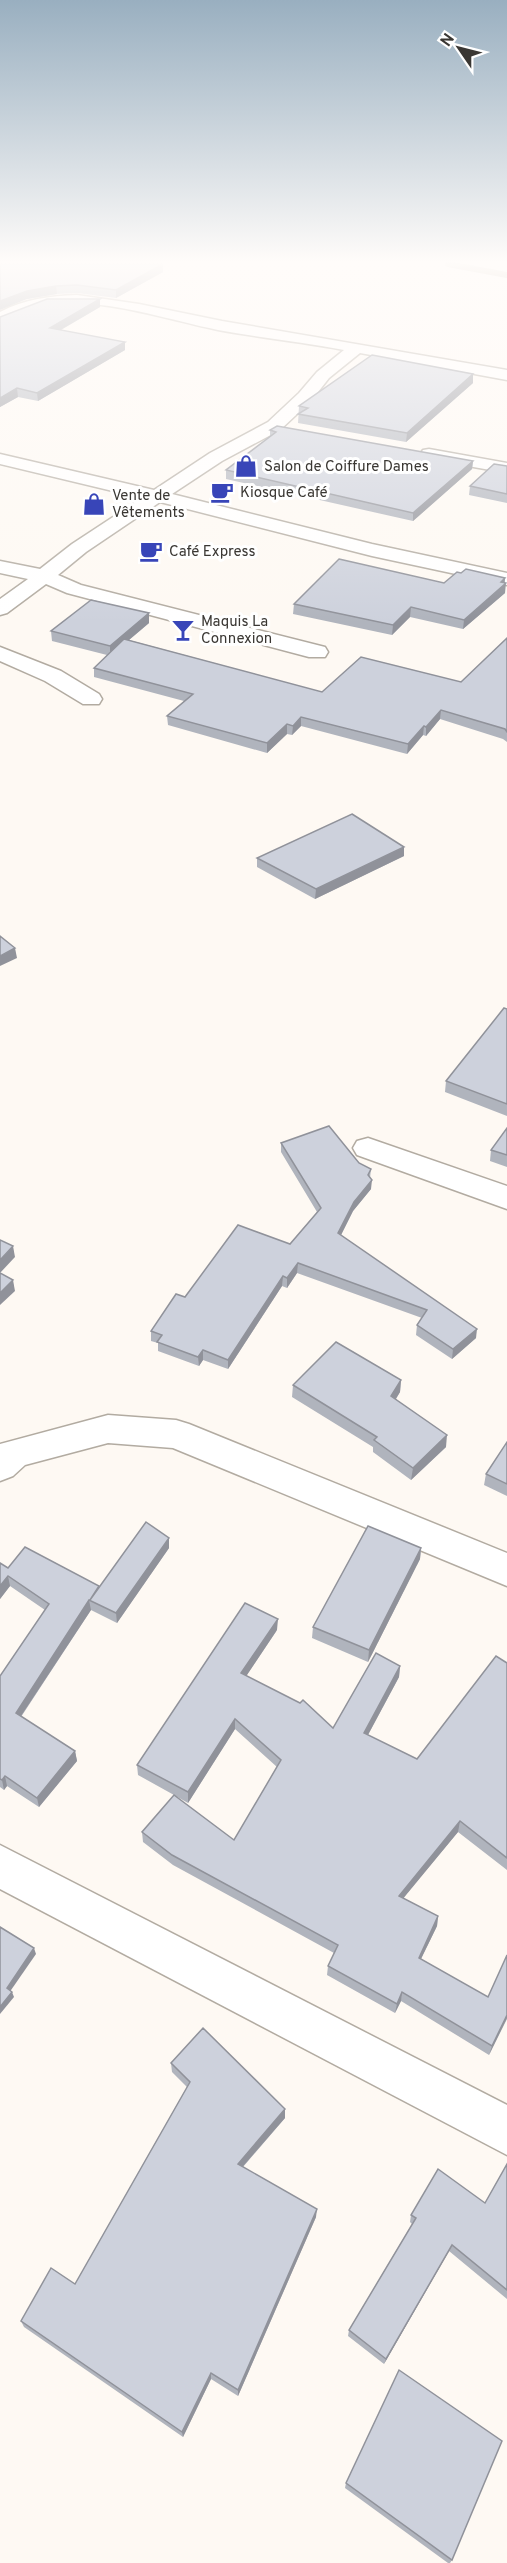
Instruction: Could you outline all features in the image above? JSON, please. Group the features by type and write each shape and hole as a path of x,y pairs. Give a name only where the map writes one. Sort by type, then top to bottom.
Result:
{"street":[{"path":"0,609 79,548 216,457 274,426 316,384"},
{"path":"274,426 297,430"},
{"path":"415,451 507,468"},
{"path":"0,459 372,550 507,579"},
{"path":"0,567 44,576 74,589 317,652"},
{"path":"0,652 53,676 91,699"},
{"path":"368,1148 507,1198"},
{"path":"0,1466 13,1454 108,1429 176,1434 507,1570"},
{"path":"0,1866 507,2131"}],"building":[{"path":"0,384 53,384 37,393 17,388 0,398"},
{"path":"331,384 462,384 407,433 298,414 308,408 299,406"},
{"path":"277,426 473,461 413,513 226,470 276,432 270,430"},
{"path":"494,464 507,466 507,494 470,486"},
{"path":"339,559 444,583 457,572 461,573 466,569 505,578 501,582 506,583 464,620 411,607 393,625 294,604"},
{"path":"91,600 149,613 110,646 51,631"},
{"path":"507,638 507,732 505,729 441,710 408,744 301,717 293,726 287,724 267,743 167,716 193,694 94,668 124,639 322,692 361,657 461,682"},
{"path":"352,814 404,847 316,889 257,858"},
{"path":"0,936 15,948 0,956"},
{"path":"504,1008 507,1009 507,1104 446,1081"},
{"path":"329,1126 359,1163 371,1169 368,1175 372,1180 354,1202 338,1233 477,1329 453,1349 417,1325 427,1310 298,1263 287,1278 283,1276 228,1360 203,1350 198,1357 157,1342 162,1335 151,1331 176,1294 185,1297 238,1225 290,1244 321,1208 281,1143"},
{"path":"507,1128 507,1155 491,1150"},
{"path":"0,1240 13,1246 0,1260"},
{"path":"0,1273 13,1280 0,1293"},
{"path":"336,1342 401,1380 391,1396 447,1435 413,1468 374,1440 377,1437 293,1385"},
{"path":"507,1442 507,1484 486,1474"},
{"path":"146,1522 169,1538 116,1613 89,1600 16,1713 75,1751 37,1798 5,1776 2,1780 0,1779 0,1676 49,1604 8,1576 0,1586 0,1563 8,1568 25,1547 99,1586 90,1600"},
{"path":"368,1526 421,1548 369,1650 313,1627"},
{"path":"245,1603 278,1619 241,1673 300,1703 303,1700 333,1728 376,1653 400,1666 364,1733 417,1759 496,1656 507,1663 507,1858 460,1821 399,1896 438,1916 419,1958 488,1997 507,1955 507,2015 492,2046 402,1992 397,2004 328,1966 338,1945 172,1855 142,1832 174,1795 234,1840 281,1760 235,1719 188,1792 137,1765"},
{"path":"0,1927 34,1948 7,1988 12,1992 0,2007"},
{"path":"203,2028 285,2109 238,2164 317,2209 238,2390 211,2373 182,2432 21,2321 51,2268 75,2284 190,2082 171,2063"},
{"path":"507,2164 507,2290 452,2245 386,2359 349,2330 416,2218 411,2215 438,2169 485,2203"},
{"path":"399,2370 502,2441 452,2560 346,2483"}],"place":[{"name":"Salon de Coiffure Dames","path":"246,466"},
{"name":"Kiosque Café","path":"222,492"},
{"name":"Vente de Vêtements","path":"94,504"},
{"name":"Café Express","path":"151,551"},
{"name":"Maquis La Connexion","path":"183,630"}]}
